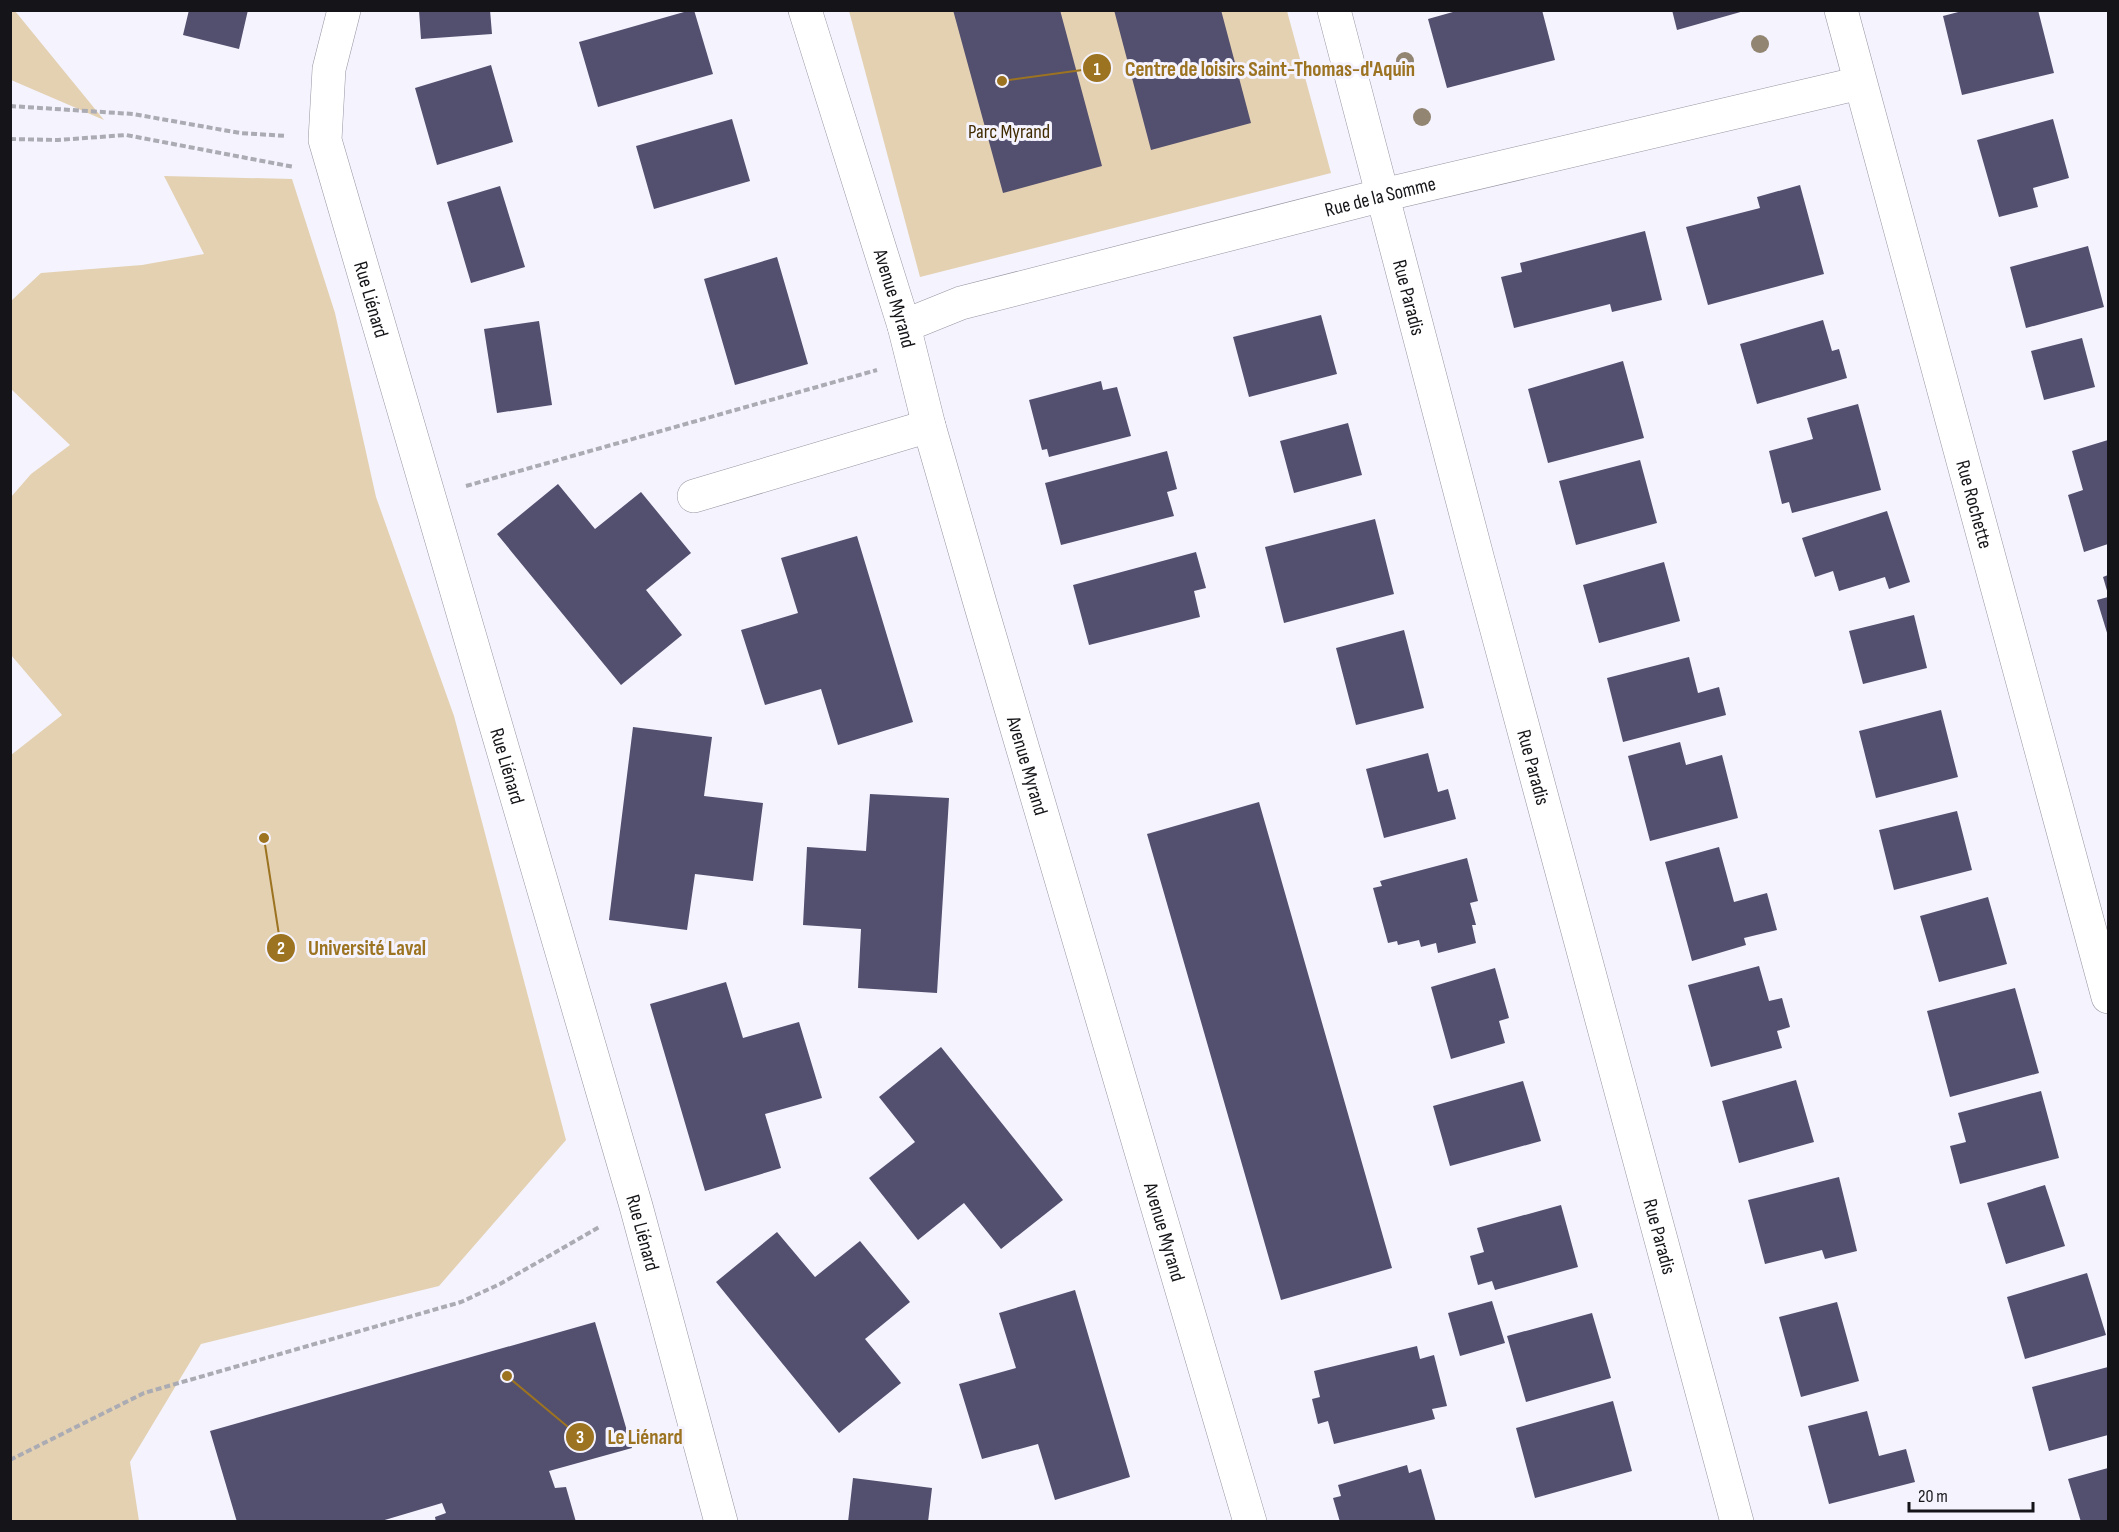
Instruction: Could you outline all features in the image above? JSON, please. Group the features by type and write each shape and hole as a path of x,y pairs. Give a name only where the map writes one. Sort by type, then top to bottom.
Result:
{"street":[{"name":"Rue Liénard","path":"344,10 330,69 325,140 636,1206 721,1521"},
{"name":"Avenue Myrand","path":"805,10 904,326 929,426 1112,1059 1250,1521"},
{"name":"Rue Paradis","path":"1334,10 1478,560 1737,1521"},
{"name":"Rue Rochette","path":"1841,10 2109,997"},
{"name":"Rue de la Somme","path":"904,326 961,303 1383,195 1860,83"},
{"path":"694,496 929,426"}],"path":[{"path":"10,106 133,114 240,133 325,140"},
{"path":"10,139 58,140 126,135 336,176"},
{"path":"427,495 468,486 884,368 904,326"},
{"path":"10,1460 144,1394 461,1302 500,1284 636,1206"}],"green space":[{"path":"11,10 15,11 104,120 11,80"},
{"name":"Parc Myrand","path":"849,11 1287,11 1331,173 920,277"},
{"path":"164,176 292,179 335,313 376,497 454,716 566,1140 439,1286 201,1344 130,1462 139,1521 11,1521 11,755 62,715 11,655 11,497 31,474 70,445 11,389 11,301 41,273 142,265 204,254"}],"building":[{"path":"189,10 248,10 239,49 183,35"},
{"path":"419,10 490,10 492,34 421,39"},
{"path":"694,10 713,74 598,107 579,42"},
{"path":"953,10 1060,10 1102,166 1003,193"},
{"path":"1114,10 1221,10 1251,123 1151,150"},
{"path":"1460,10 1542,10 1555,60 1447,88 1428,19"},
{"path":"1672,10 1744,10 1744,11 1677,30"},
{"path":"1966,10 2038,10 2054,73 1962,95 1943,16"},
{"path":"491,65 513,142 437,165 415,88"},
{"path":"732,119 750,181 654,209 636,146"},
{"path":"2053,119 2069,178 2033,188 2038,207 1999,217 1977,140"},
{"path":"1800,185 1824,274 1708,305 1686,227 1760,208 1757,197"},
{"path":"500,186 525,267 471,283 447,202"},
{"path":"1645,231 1662,300 1612,312 1610,304 1514,328 1501,277 1522,272 1520,263"},
{"path":"2088,246 2104,307 2026,328 2010,267"},
{"path":"777,257 808,364 735,385 704,279"},
{"path":"1321,315 1337,374 1249,397 1233,337"},
{"path":"1823,320 1832,351 1839,349 1847,378 1757,404 1740,344"},
{"path":"539,321 552,405 497,413 484,329"},
{"path":"2082,338 2095,387 2044,400 2031,351"},
{"path":"1623,361 1644,438 1548,463 1528,389"},
{"path":"1101,381 1103,390 1117,387 1131,436 1049,457 1047,449 1042,450 1029,400"},
{"path":"1858,404 1881,490 1792,513 1789,502 1782,504 1769,451 1813,439 1807,418"},
{"path":"1348,423 1362,475 1294,493 1280,441"},
{"path":"2108,440 2108,544 2084,552 2068,495 2083,490 2072,451"},
{"path":"1167,451 1177,489 1167,492 1174,516 1061,545 1045,483"},
{"path":"1640,460 1657,523 1576,545 1559,481"},
{"path":"558,484 595,529 641,492 691,553 646,590 682,635 621,685 497,534"},
{"path":"1887,511 1910,582 1889,589 1885,577 1839,591 1833,571 1815,577 1802,538"},
{"path":"1375,519 1394,594 1284,623 1265,547"},
{"path":"857,536 913,722 838,745 821,689 765,705 741,630 798,613 781,558"},
{"path":"1196,552 1206,588 1194,591 1200,617 1089,645 1073,585"},
{"path":"1664,562 1680,621 1599,643 1583,585"},
{"path":"2108,575 2108,594 2103,577"},
{"path":"2108,597 2108,636 2097,600"},
{"path":"1914,615 1927,668 1863,684 1849,631"},
{"path":"1404,630 1424,708 1356,725 1336,648"},
{"path":"1689,657 1698,693 1719,687 1726,715 1623,742 1607,678"},
{"path":"1941,710 1958,777 1876,798 1859,731"},
{"path":"633,727 712,737 704,796 763,803 753,881 695,874 687,930 609,920"},
{"path":"1680,742 1686,765 1722,755 1738,818 1650,841 1628,756"},
{"path":"1428,753 1438,792 1448,789 1456,819 1384,838 1366,769"},
{"path":"870,794 949,798 937,993 858,988 861,929 803,925 807,847 866,851"},
{"path":"1259,802 1392,1268 1281,1300 1147,834"},
{"path":"1957,811 1972,870 1894,890 1879,830"},
{"path":"1719,847 1734,902 1767,893 1777,930 1744,938 1746,945 1692,961 1665,862"},
{"path":"1467,858 1478,901 1470,903 1476,925 1472,925 1476,943 1438,953 1436,943 1421,947 1419,940 1398,945 1397,941 1388,943 1373,888 1382,886 1380,881"},
{"path":"1988,897 2007,964 1939,982 1920,916"},
{"path":"1759,966 1769,1001 1782,998 1790,1027 1777,1031 1782,1048 1711,1067 1688,985"},
{"path":"1495,968 1509,1018 1499,1021 1505,1043 1451,1059 1431,987"},
{"path":"726,982 743,1038 799,1022 822,1098 765,1114 781,1168 705,1191 650,1004"},
{"path":"2015,988 2039,1073 1950,1097 1927,1011"},
{"path":"941,1047 1063,1200 1001,1249 964,1203 918,1240 869,1178 915,1142 879,1097"},
{"path":"1796,1080 1814,1142 1739,1163 1722,1101"},
{"path":"1523,1081 1541,1141 1450,1166 1433,1106"},
{"path":"2041,1091 2059,1158 1960,1184 1950,1146 1966,1142 1958,1113"},
{"path":"1839,1177 1857,1251 1825,1259 1822,1250 1765,1264 1748,1200"},
{"path":"2045,1185 2065,1246 2006,1264 1987,1203"},
{"path":"1561,1205 1578,1267 1495,1290 1492,1281 1478,1285 1470,1256 1484,1252 1477,1228"},
{"path":"777,1232 815,1277 860,1241 910,1302 865,1339 901,1383 839,1433 716,1282"},
{"path":"2087,1273 2106,1335 2025,1359 2007,1297"},
{"path":"1075,1290 1130,1477 1055,1500 1038,1444 982,1459 959,1384 1016,1368 999,1313"},
{"path":"1492,1301 1505,1343 1460,1356 1448,1313"},
{"path":"1837,1302 1859,1381 1801,1397 1779,1317"},
{"path":"1592,1313 1611,1378 1526,1402 1507,1336"},
{"path":"595,1322 632,1448 549,1471 555,1488 566,1487 576,1522 436,1522 435,1517 446,1513 442,1503 378,1522 237,1522 210,1431"},
{"path":"1417,1346 1420,1359 1434,1355 1447,1406 1432,1409 1435,1419 1334,1444 1328,1421 1318,1424 1312,1399 1320,1397 1314,1371"},
{"path":"2108,1367 2108,1435 2049,1451 2032,1387"},
{"path":"1613,1401 1632,1471 1535,1498 1516,1428"},
{"path":"1867,1411 1879,1456 1906,1449 1915,1482 1829,1504 1808,1426"},
{"path":"1407,1465 1409,1473 1421,1469 1436,1522 1340,1522 1333,1498 1341,1496 1338,1485"},
{"path":"2108,1468 2108,1522 2081,1522 2068,1479"},
{"path":"853,1478 932,1488 928,1522 848,1522"}],"place":[{"name":"Centre de loisirs Saint-Thomas-d'Aquin","path":"1002,81"},
{"name":"Université Laval","path":"264,838"},
{"name":"Le Liénard","path":"507,1376"}]}
